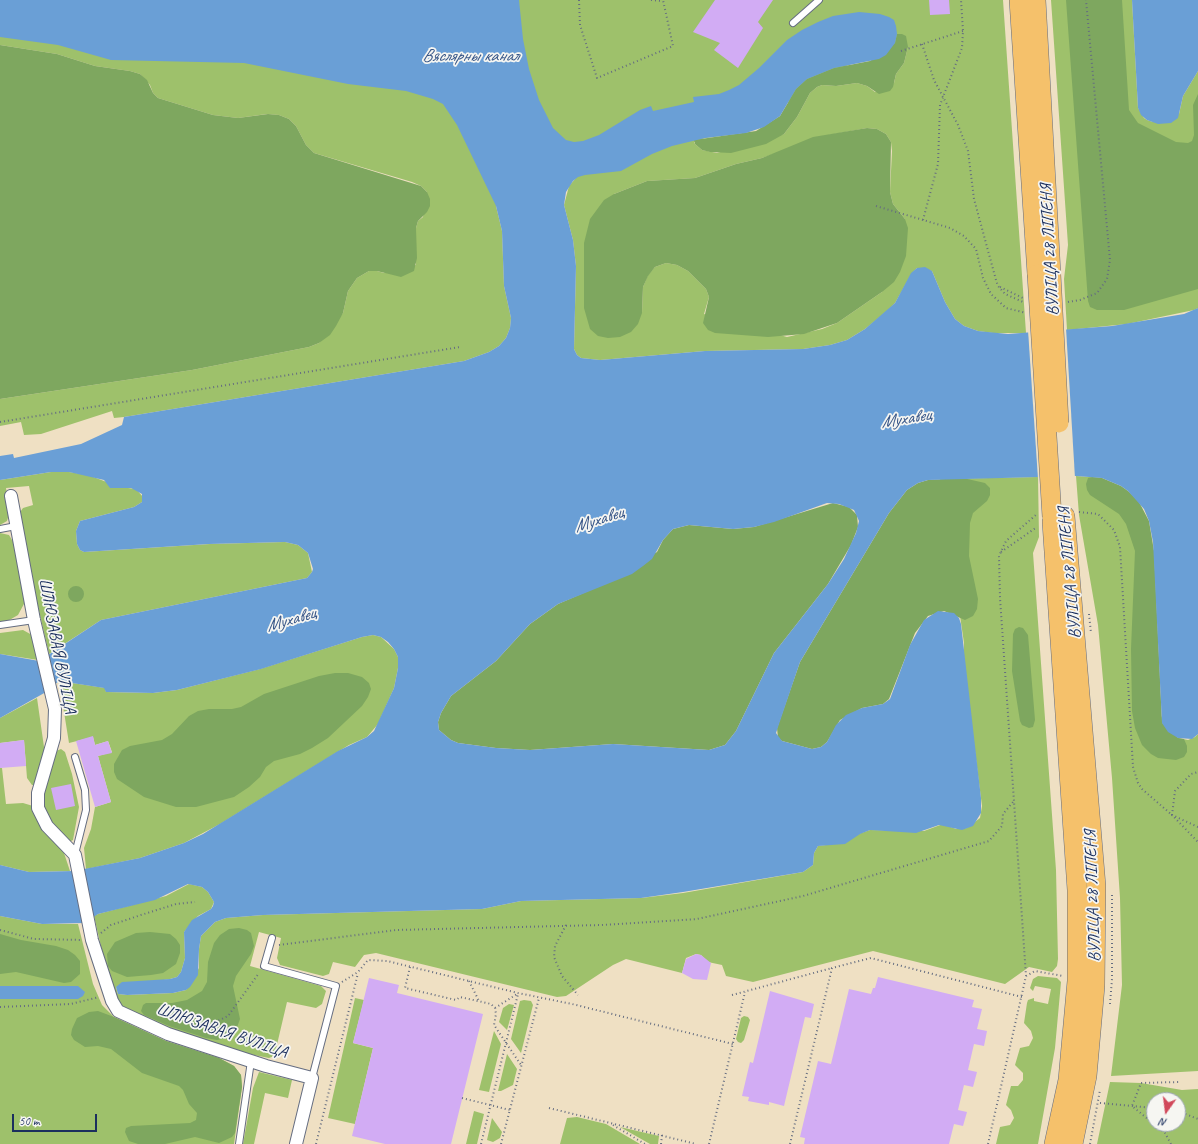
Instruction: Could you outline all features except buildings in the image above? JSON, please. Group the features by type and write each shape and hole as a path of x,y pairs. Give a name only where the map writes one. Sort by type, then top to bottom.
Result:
{"main road":[{"name":"ВУЛІЦА 28 ЛІПЕНЯ","path":"1019,0 1044,274"},
{"name":"ВУЛІЦА 28 ЛІПЕНЯ","path":"1036,0 1044,274 1055,517 1077,890 1077,981 1069,1072 1054,1144"},
{"name":"ВУЛІЦА 28 ЛІПЕНЯ","path":"1055,517 1096,886 1095,986 1088,1069 1073,1144"}],"street":[{"name":"ШЛЮЗАВАЯ ВУЛІЦА","path":"11,496 34,620 52,693 56,723 54,738 38,793 38,808 47,826 75,858 90,923 92,940 110,993 118,1011 172,1036 251,1062 312,1078"},
{"path":"296,1144 312,1078"}],"lane":[{"path":"793,23 819,0"},
{"path":"0,529 16,526"},
{"path":"0,625 34,620"},
{"path":"75,757 85,790 86,810 75,858"},
{"path":"272,938 264,966 336,986 312,1078"},
{"path":"239,1144 251,1062"}],"path":[{"path":"579,0 580,25 597,78 672,46 663,1 651,0"},
{"path":"923,220 938,164 938,112 959,57 964,31 961,0"},
{"path":"1063,302 1080,300 1097,293 1107,279 1110,260 1086,0"},
{"path":"901,51 964,31"},
{"path":"922,44 930,71 962,135 968,151 977,211 991,266 998,286 1009,296 1028,302 998,286"},
{"path":"876,206 950,228 969,240 976,249 985,284 994,299 1011,310 1030,313"},
{"path":"0,422 460,347"},
{"path":"988,1144 1026,976 1000,598 999,556 1006,541 1055,517 1098,514 1114,530 1120,547 1132,767 1142,789 1172,815 1198,842"},
{"path":"1001,552 1055,517"},
{"path":"1172,815 1175,791 1191,774 1198,772"},
{"path":"268,948 283,944 396,930 601,925 698,919 803,896 989,841 1002,826 1003,814 1014,802"},
{"path":"1172,815 1198,827"},
{"path":"0,930 34,939 92,940 111,925 176,904 195,902"},
{"path":"567,925 555,946 554,956 562,976 578,995"},
{"path":"732,995 871,958 1022,997"},
{"path":"336,986 358,972 368,960 387,961 539,998 572,1004 732,1044"},
{"path":"172,1036 207,1026 228,1016 264,966"},
{"path":"410,967 405,988 456,1000 460,997 491,1004 495,1008 496,1014 494,1025 521,1065"},
{"path":"790,1144 832,968"},
{"path":"1026,976 1035,971 1064,976 1064,983"},
{"path":"316,1144 358,972"},
{"path":"469,981 479,1001"},
{"path":"709,1144 745,992"},
{"path":"0,1006 71,1004 110,993"},
{"path":"495,1008 518,993"},
{"path":"481,1144 518,993"},
{"path":"501,1144 539,998"},
{"path":"1132,1106 1141,1083 1180,1082"},
{"path":"462,1098 510,1110"},
{"path":"1099,1102 1146,1107"},
{"path":"1132,1106 1165,1133 1172,1144"},
{"path":"549,1108 696,1144"},
{"path":"1186,1114 1198,1119"},
{"path":"610,1123 644,1144"},
{"path":"660,1144 662,1135"}],"green space":[{"path":"0,0 1003,0 1026,333 993,333 978,331 964,326 955,319 945,302 932,271 917,268 912,273 895,303 886,312 865,329 847,340 830,345 803,349 705,351 600,360 581,358 577,355 574,349 576,266 573,240 564,205 569,186 576,178 496,206 502,231 504,286 511,318 510,328 506,338 499,346 489,352 464,361 124,417 114,418 112,411 41,434 24,435 21,422 0,426 0,399 192,370 309,347 319,343 343,313 348,291 357,278 369,271 384,273 416,265 416,228 418,221 423,217 427,192 421,186 412,182 314,153 306,145 296,126 289,119 279,115 267,114 238,118 213,115 158,98 153,93 150,85 140,74 130,71 95,66 57,54 0,45","holes":["908,47 904,63 896,74 894,83 875,92 867,86 857,83 836,86 822,85 817,87 810,93 797,117 784,134 717,153 702,150 694,142 705,138 736,134 848,65","867,128 877,129 886,134 891,142 890,192 893,204 905,219 882,292 837,323 822,329 787,337 704,314 709,297 706,289 688,271 677,265 666,263 655,267 648,275 643,287 642,313 614,194 647,181 695,178 736,164 762,158 829,135"]},
{"path":"1051,0 1132,0 1138,108 1147,120 1153,122 1179,114 1183,96 1198,71 1198,308 1194,310 1127,324 1067,330 1064,279 1068,245"},
{"path":"1066,0 1122,0 1129,110 1138,123 1176,142 1188,143 1192,141 1194,135 1193,105 1198,94 1198,289 1124,310 1097,310 1090,307 1088,301"},
{"path":"897,34 906,36 908,47 904,63 896,74 893,87 890,91 879,94 867,86 857,83 836,86 822,85 810,93 797,117 784,134 766,144 731,153 702,150 695,144 694,140 756,131 780,116 796,89 807,79 834,68 870,61 895,43"},
{"path":"0,45 57,54 95,66 130,71 140,74 147,80 153,93 158,98 213,115 238,118 268,114 279,115 289,119 296,126 306,145 314,153 421,186 427,192 430,199 430,206 427,212 418,221 416,228 417,258 414,271 401,277 377,271 369,271 357,278 348,291 343,313 330,335 319,343 309,347 192,370 0,399"},
{"path":"867,128 877,129 886,134 891,142 890,192 893,204 905,219 908,228 906,256 900,272 894,282 882,292 837,323 804,334 768,337 715,333 708,330 703,323 709,297 706,289 688,271 677,265 666,263 655,267 648,276 643,287 642,313 638,324 631,332 620,337 608,338 598,336 590,329 584,308 584,243 590,219 604,200 614,194 647,181 695,178 736,164 762,158 813,137"},
{"path":"51,472 69,472 88,475 120,487 136,489 143,497 142,502 134,507 80,521 76,531 77,544 80,550 84,552 210,544 285,542 298,545 308,553 312,572 307,578 101,620 49,654 18,520 18,515 23,508 33,505 29,486 6,488 10,511 7,521 0,525 0,480"},
{"path":"1076,476 1102,478 1154,551 1161,716 1178,738 1188,740 1198,734 1198,1071 1111,1076 1122,985 1120,898 1112,778 1098,625 1079,515"},
{"path":"1038,477 1039,537 1033,553 1056,870 1058,959 1057,966 1052,972 1029,967 1005,984 873,951 753,982 726,976 722,965 708,962 701,955 696,954 686,958 682,973 626,959 613,965 566,996 557,997 376,953 364,955 355,967 333,962 329,974 323,976 280,965 277,958 281,938 259,932 250,966 321,986 326,991 322,1004 316,1008 287,1002 275,1053 274,1056 269,1058 234,1051 191,1038 123,1008 111,990 94,916 166,896 189,884 202,887 208,892 214,902 211,909 198,916 184,932 185,958 181,972 177,977 170,979 116,987 118,994 173,993 186,990 199,968 201,936 215,922 226,918 263,915 482,909 521,901 641,898 683,893 803,872 813,865 814,853 818,846 826,845 870,830 924,831 943,824 956,829 967,828 980,818 982,806 964,666 964,643 940,479"},
{"path":"963,478 985,483 990,488 990,495 987,501 973,513 970,523 969,556 978,599 977,609 973,616 965,620 944,611 928,616 915,633 889,699 883,704 862,708 840,720 827,742 821,747 812,749 782,741 778,738 777,728 800,662 889,513 907,490 918,483 928,480"},
{"path":"1088,478 1102,478 1121,486 1128,491 1138,500 1149,521 1154,551 1162,723 1178,738 1184,739 1187,746 1187,752 1184,757 1176,760 1158,758 1151,754 1142,745 1135,728 1132,711 1131,649 1135,551 1126,524 1119,514 1090,495 1087,490 1086,484"},
{"path":"833,503 849,507 857,515 858,527 851,545 828,584 774,653 736,731 725,745 709,750 613,744 530,750 496,748 458,743 451,740 439,730 438,722 441,713 451,696 496,661 530,624 558,604 595,588 657,552 663,540 673,529 689,525 733,529 754,527"},
{"path":"0,533 9,535 15,545 25,602 18,615 6,622 0,623"},
{"path":"76,586 82,588 84,594 82,600 76,602 70,600 68,594 70,588"},
{"path":"1019,627 1023,628 1028,635 1035,720 1033,727 1029,728 1022,725 1020,721 1012,671 1013,634 1015,629"},
{"path":"23,630 32,635 38,660 0,654 0,633"},
{"path":"373,635 381,637 394,649 398,657 398,668 394,688 378,724 367,737 349,745 220,824 184,843 140,858 86,869 84,848 91,829 95,807 111,802 98,756 112,752 108,741 95,745 93,737 69,743 59,681 105,688 106,692 153,693 177,690 260,669 362,637"},
{"path":"335,673 348,673 362,677 369,683 371,689 362,706 328,738 300,754 274,761 266,767 260,777 249,787 234,797 196,807 176,807 144,797 117,779 114,772 114,764 122,750 130,746 162,740 172,734 189,716 198,711 241,707 264,694 319,676"},
{"path":"37,698 45,754 35,785 32,785 27,778 24,740 0,743 0,718"},
{"path":"61,749 65,752 72,774 79,807 73,840 69,842 43,814 42,799 56,751"},
{"path":"0,768 2,768 6,804 23,803 33,806 64,853 70,871 29,872 0,865"},
{"path":"0,916 42,924 78,924 93,984 102,1005 114,1017 166,1041 219,1058 234,1066 241,1075 242,1087 234,1144 0,1144"},
{"path":"239,928 247,930 251,933 254,946 251,954 236,976 233,986 240,1019 235,1033 228,1038 217,1040 206,1038 169,1026 144,1015 141,1011 143,1005 146,1003 172,1003 187,1000 202,991 207,982 208,962 214,943 220,935 229,929"},
{"path":"150,932 170,934 176,939 180,945 180,953 176,964 163,973 151,975 127,977 112,971 108,966 107,954 115,942 136,933"},
{"path":"0,934 68,950 80,961 80,974 71,982 64,983 16,972 0,974"},
{"path":"1038,976 1057,978 1061,982 1055,1048 1038,1144 996,1144 1000,1127 1010,1125 1014,1118 1011,1110 1006,1105 1011,1086 1018,1086 1023,1080 1023,1073 1015,1065 1020,1048 1029,1046 1033,1038 1031,1031 1024,1023 1028,1000 1034,998 1034,1001 1048,1004 1051,989 1035,986 1033,991 1030,988 1033,979"},
{"path":"355,998 364,1000 353,1043 373,1048 355,1124 328,1118"},
{"path":"520,1001 531,1001 533,1005 521,1053 511,1039"},
{"path":"509,1004 514,1005 507,1030 499,1022 503,1008"},
{"path":"98,1011 166,1041 219,1058 234,1066 241,1075 242,1087 235,1133 232,1137 219,1143 195,1137 165,1144 138,1144 129,1141 125,1132 126,1128 131,1126 190,1123 196,1120 197,1113 189,1104 183,1090 179,1086 142,1073 111,1049 98,1046 85,1047 74,1040 71,1035 77,1018 89,1012"},
{"path":"744,1016 748,1017 750,1020 744,1040 741,1043 736,1039 741,1018"},
{"path":"494,1031 501,1044 489,1092 479,1090"},
{"path":"507,1054 517,1069 513,1085 498,1091"},
{"path":"259,1072 292,1080 288,1098 265,1093 254,1144 243,1144 253,1088"},
{"path":"1110,1082 1141,1083 1182,1090 1198,1089 1198,1144 1097,1144"},
{"path":"474,1111 484,1114 477,1144 466,1144"},
{"path":"577,1117 606,1124 640,1144 560,1144 567,1118"},
{"path":"492,1118 502,1132 500,1138 493,1142 487,1140"},
{"path":"620,1127 659,1136 658,1144 650,1144"}],"water":[{"path":"0,0 519,0 523,39 529,69 539,100 553,128 566,140 574,142 583,141 599,135 640,110 651,106 653,111 694,102 693,97 719,94 729,90 739,85 759,68 787,40 802,30 833,16 859,12 880,14 889,17 894,20 897,34 895,43 886,55 879,59 834,68 807,79 796,89 780,116 764,127 746,133 705,138 672,146 652,154 621,171 585,175 578,177 573,181 566,192 564,205 573,240 576,266 574,349 577,355 581,358 600,360 705,351 803,349 830,345 847,340 865,329 895,303 911,273 917,268 925,267 932,271 945,302 955,319 964,326 978,331 1008,334 1112,326 1184,314 1198,308 1198,734 1192,739 1178,738 1168,732 1162,723 1153,542 1149,521 1144,509 1128,491 1121,486 1102,478 1076,476 928,480 918,483 907,490 889,513 800,662 776,733 782,741 812,749 821,747 827,742 836,725 846,715 862,708 883,704 890,699 910,645 924,620 938,611 954,613 959,618 961,624 981,798 981,813 973,826 962,830 939,825 916,833 870,830 860,834 845,844 818,846 814,853 813,865 803,872 641,898 521,901 482,909 263,915 226,918 215,922 201,936 198,975 190,987 186,990 173,993 118,994 116,987 122,982 170,979 177,977 181,972 185,958 184,932 192,920 211,909 213,906 214,902 208,892 202,887 188,884 155,900 98,914 85,923 42,924 0,916 0,865 29,872 74,871 140,858 184,843 203,834 338,751 367,737 374,731 394,688 398,668 398,657 388,642 381,637 373,635 362,637 261,669 177,690 153,693 106,692 104,688 59,681 46,692 0,718 0,654 39,661 101,620 307,578 313,569 308,553 298,545 285,542 209,544 84,552 80,550 77,544 76,531 80,521 134,507 142,502 142,494 131,488 110,488 104,480 69,472 51,472 0,480 0,456 13,454 14,458 81,444 122,425 124,417 464,361 489,352 499,346 506,338 510,328 511,318 504,286 502,231 496,206 457,125 443,104 433,99 406,91 348,84 244,63 111,60 58,45 0,37","holes":["827,503 839,504 854,510 859,521 856,533 844,559 828,584 774,653 736,731 725,745 709,750 613,744 530,750 496,748 458,743 451,740 439,730 438,722 441,713 451,696 496,661 530,624 558,604 632,574 652,559 663,540 673,529 689,525 733,529 754,527 774,522"]},
{"path":"1132,0 1198,0 1198,71 1183,96 1178,118 1171,123 1158,124 1147,120 1141,115 1138,108"},
{"path":"0,986 78,986 85,992 83,996 78,999 0,999"}],"pier":[{"path":"1066,328 1075,478 1038,479 1028,330"}],"water label":[{"name":"Вяслярны канал","path":"470,56"},
{"name":"Мухавец","path":"906,419"},
{"name":"Мухавец","path":"599,520"},
{"name":"Мухавец","path":"291,620"}]}
